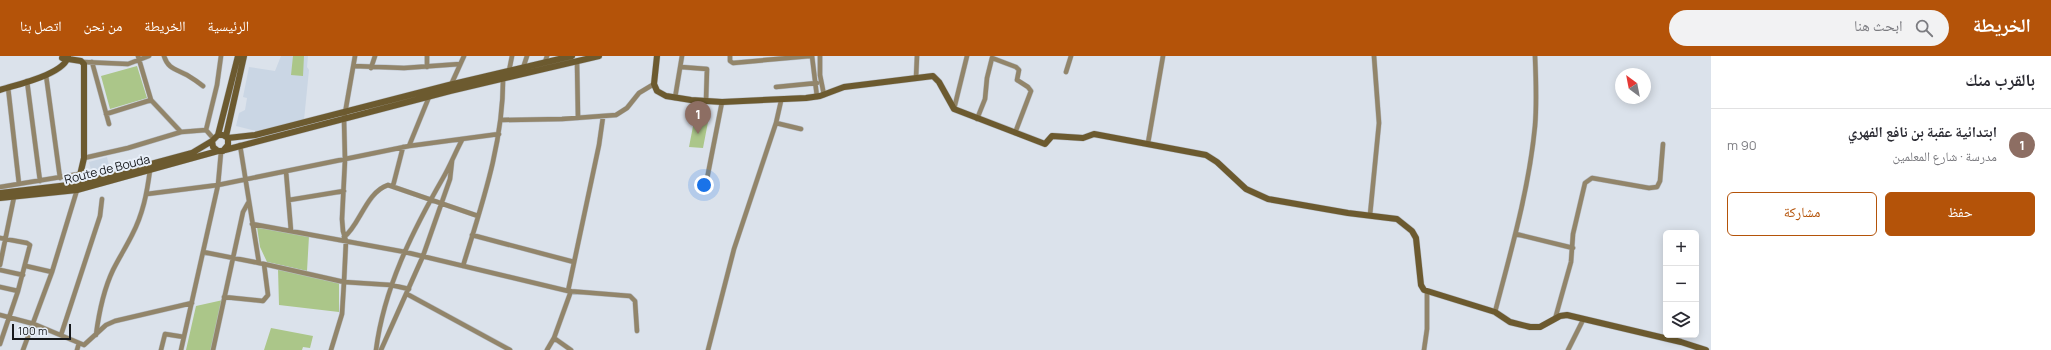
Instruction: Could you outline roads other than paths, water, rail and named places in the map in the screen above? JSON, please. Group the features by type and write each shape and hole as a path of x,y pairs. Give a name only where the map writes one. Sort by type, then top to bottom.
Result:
{"street":[{"path":"103,62 104,56"},
{"path":"0,90 54,71 65,57 83,62 128,64 138,57 148,56"},
{"path":"164,56 166,63 172,69 187,75 203,86"},
{"path":"206,130 217,85 222,56"},
{"path":"221,151 213,147 214,138 238,56"},
{"path":"181,350 218,185 221,151 228,145 227,137 244,56"},
{"path":"331,350 342,314 345,239 342,224 345,160 344,119 355,56"},
{"path":"371,68 375,56"},
{"path":"427,56 427,67"},
{"path":"450,88 464,56"},
{"path":"463,266 478,216 499,134 505,74 512,56"},
{"path":"522,68 527,56"},
{"path":"505,74 546,59 572,56"},
{"path":"84,158 128,148 181,132 206,130 214,138 255,135 505,74 599,56"},
{"path":"657,56 654,84 659,93 675,98 706,101 781,101 820,96 844,87 935,77 954,109 1015,134 1045,144 1052,136 1083,138 1094,134 1148,143 1212,158 1246,189 1268,199 1392,217 1406,225 1412,231 1418,244 1421,285 1427,292 1495,312 1510,322 1530,327 1540,327 1555,319 1567,315 1681,342 1706,350"},
{"path":"675,98 682,56"},
{"path":"730,56 732,62 749,62 811,56 820,96"},
{"path":"749,56 749,62"},
{"path":"820,56 820,96"},
{"path":"916,56 916,78"},
{"path":"954,109 966,56"},
{"path":"1066,72 1071,56"},
{"path":"1148,143 1163,56"},
{"path":"1370,215 1379,123 1374,56"},
{"path":"1495,312 1516,234 1535,126 1537,87 1535,56"},
{"path":"138,57 151,100 181,132"},
{"path":"977,119 985,99 987,78 992,58 1016,66 1018,70 1016,80 1028,87 1031,91 1015,134"},
{"path":"577,61 578,118"},
{"path":"23,350 34,324 52,272 84,158 83,62"},
{"path":"92,62 109,124"},
{"path":"354,66 371,68 427,67 460,64"},
{"path":"681,67 707,69 706,101"},
{"path":"46,75 60,178"},
{"path":"28,81 40,181"},
{"path":"776,87 816,83"},
{"path":"501,120 603,117 616,115 624,111 636,96 654,84"},
{"path":"8,87 19,184"},
{"name":"Route de Bouda","path":"0,198 77,187 150,170 429,97 450,88"},
{"path":"409,146 429,97"},
{"path":"106,114 151,100"},
{"path":"708,350 734,248 776,123 781,101"},
{"path":"706,189 722,102"},
{"path":"547,350 554,338 570,291 574,262 595,166 603,117"},
{"path":"776,123 801,129"},
{"path":"147,194 246,180 286,170 345,160 403,147 499,134"},
{"name":"Route de Bouda","path":"0,193 77,187 192,152 214,138"},
{"path":"376,350 384,306 391,285 429,200 442,179 462,140"},
{"path":"1555,319 1571,262 1573,234 1586,181 1592,178 1649,188 1657,187 1660,181 1663,144"},
{"path":"224,298 265,300 268,292 252,224 240,146"},
{"path":"393,186 403,147"},
{"path":"382,350 423,256 450,179 452,159"},
{"path":"96,335 99,309 113,269 140,219 147,194 150,170"},
{"path":"286,170 291,231"},
{"path":"0,187 79,174"},
{"path":"345,239 367,203 384,186 393,186 429,200 478,216"},
{"path":"288,200 344,191"},
{"path":"0,266 14,197"},
{"path":"61,335 100,216 102,198"},
{"path":"213,350 243,212 248,203"},
{"path":"252,224 345,239 570,291 633,297 635,301 637,330"},
{"path":"1516,234 1573,248"},
{"path":"472,235 574,262"},
{"path":"0,238 6,238 28,244 29,248 26,266 0,344"},
{"path":"204,252 344,282 391,285 408,292 510,350"},
{"path":"26,266 52,272"},
{"path":"0,270 23,275"},
{"path":"0,287 18,291"},
{"path":"1424,350 1427,330 1427,292"},
{"path":"0,315 34,324 79,343 86,344 106,325 115,320 192,303"},
{"path":"1568,350 1583,320"},
{"path":"161,350 165,334 184,337"},
{"path":"554,338 571,350"},
{"path":"77,350 79,343"}],"place":[{"name":"ابتدائية عقبة بن نافع الفهري","path":"698,134"}]}
